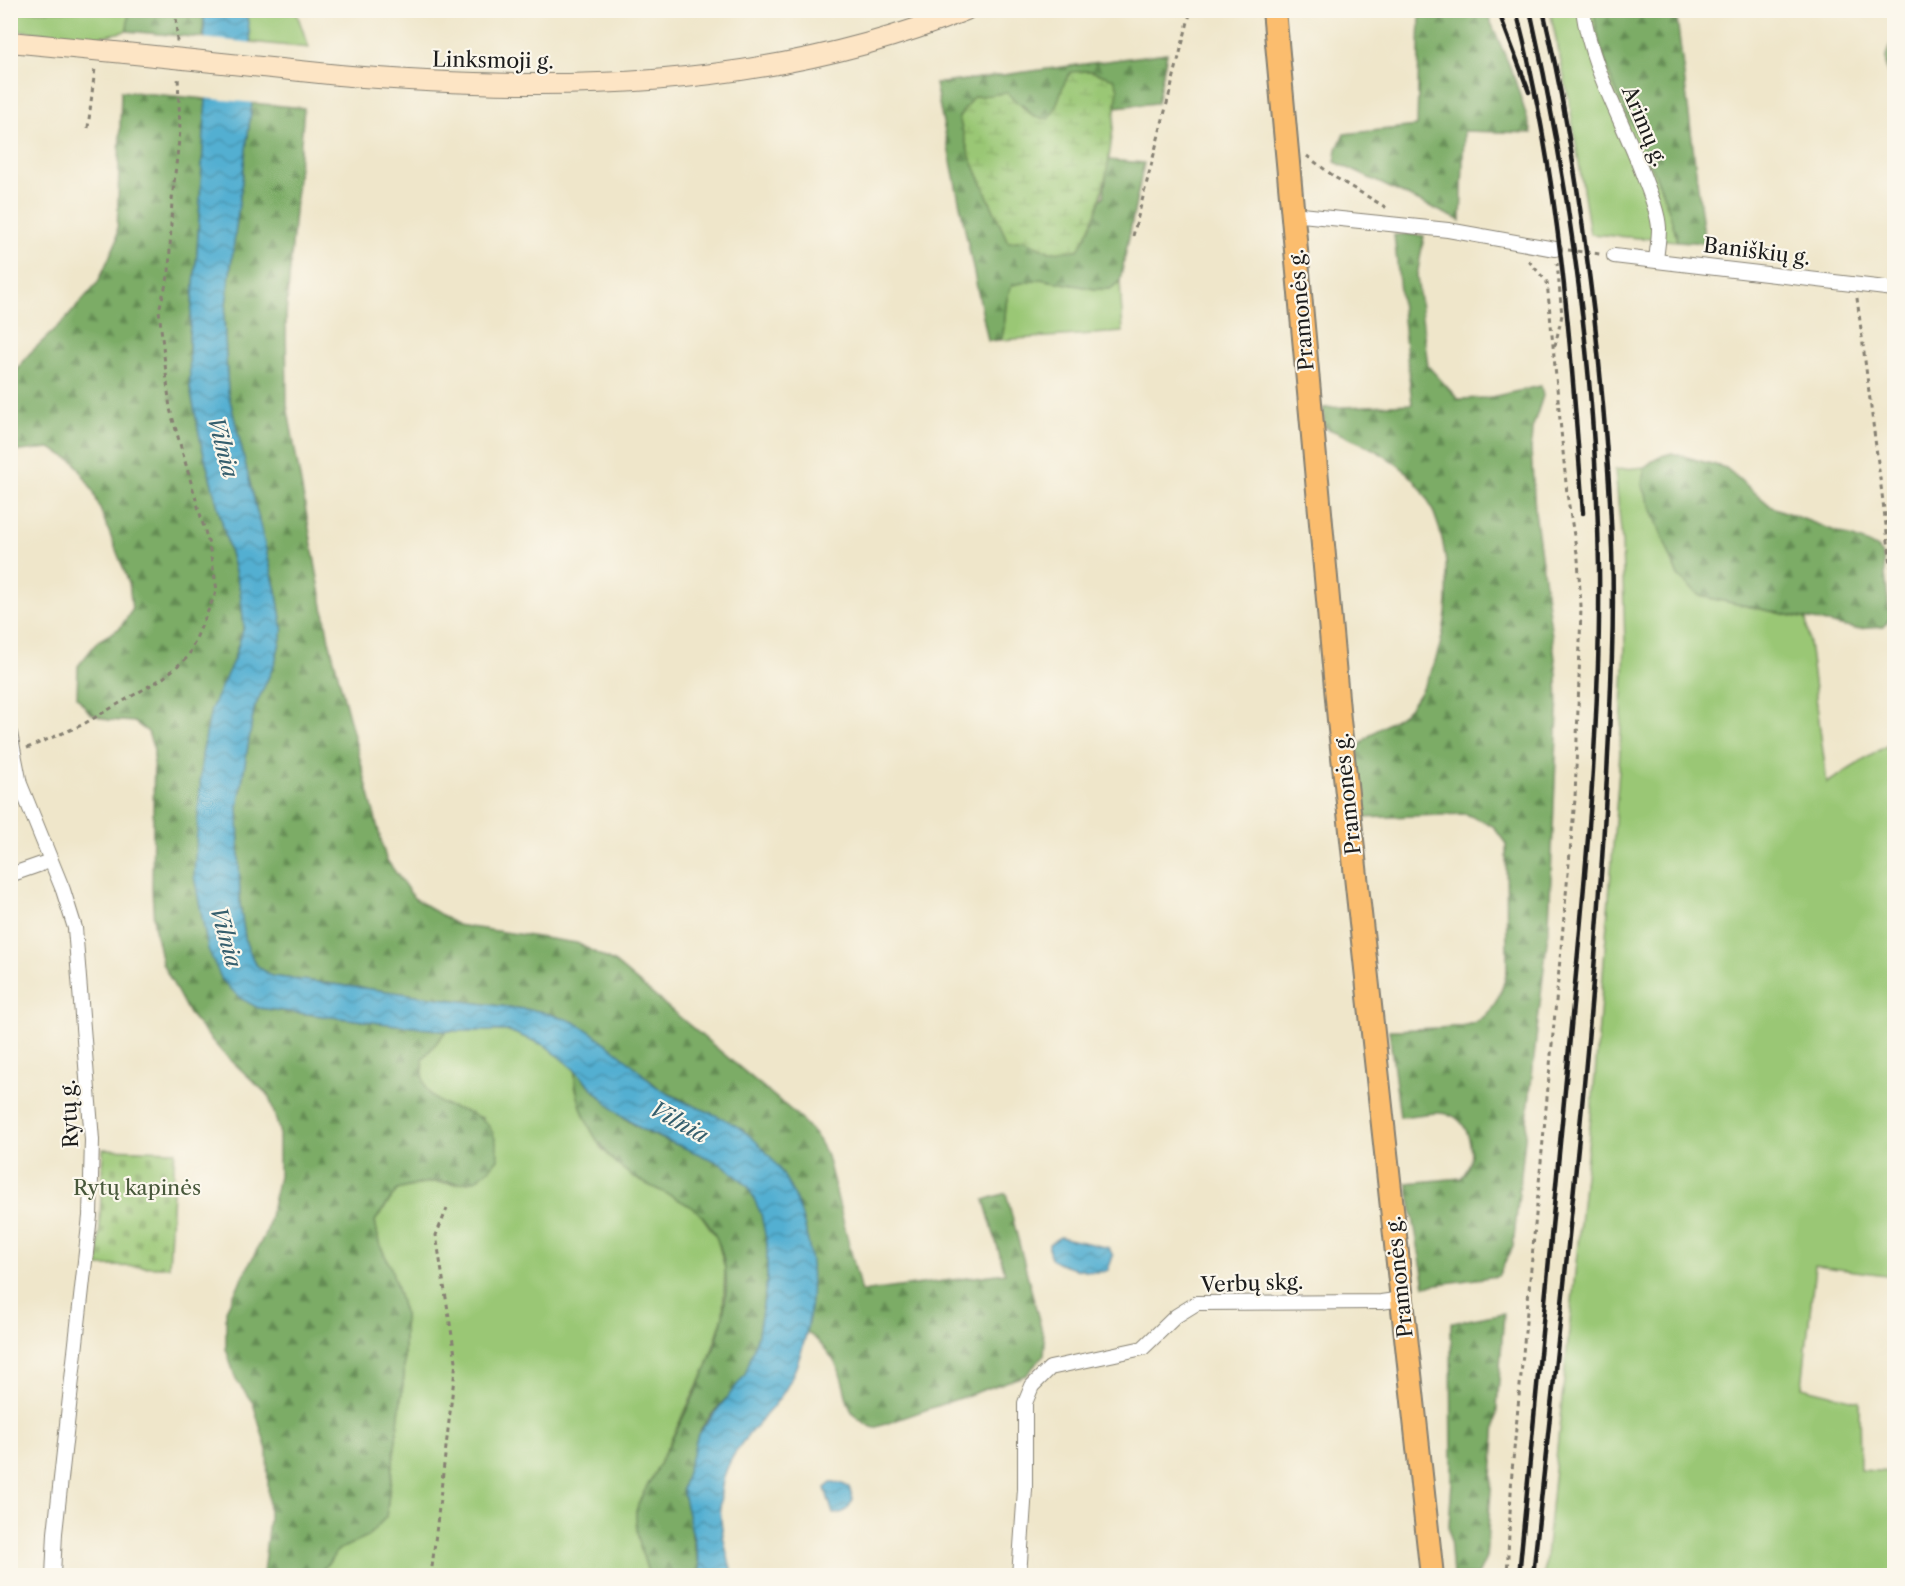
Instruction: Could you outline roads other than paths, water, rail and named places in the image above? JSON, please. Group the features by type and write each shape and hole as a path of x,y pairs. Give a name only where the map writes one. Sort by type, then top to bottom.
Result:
{"main road":[{"name":"Linksmoji g.","path":"10,42 339,75 439,83 551,86 691,78 841,51 883,40 966,10"},
{"name":"Pramonės g.","path":"1274,10 1339,720 1432,1575"}],"street":[{"name":"Arimų g.","path":"1583,10 1586,36 1600,74 1632,144 1650,194 1659,226 1656,260"},
{"path":"1292,213 1448,230 1555,249"},
{"name":"Baniškių g.","path":"1614,256 1894,289"},
{"name":"Rytų g.","path":"10,733 20,784 63,890 75,928 92,1140 90,1216 60,1487 53,1575"},
{"path":"10,874 50,861"},
{"name":"Verbų skg.","path":"1019,1575 1024,1499 1025,1403 1032,1386 1044,1372 1064,1364 1143,1348 1176,1316 1197,1303 1381,1302 1402,1299"}],"water":[{"name":"Vilnia","path":"204,11 246,11 251,42 252,103 224,320 228,392 277,595 283,630 275,663 254,709 238,807 240,906 246,943 255,964 271,976 539,1011 570,1020 601,1039 660,1089 736,1125 769,1155 788,1183 801,1214 809,1248 812,1282 809,1316 802,1350 790,1381 783,1394 737,1450 724,1477 721,1489 721,1514 724,1539 733,1575 702,1575 682,1489 698,1434 745,1375 758,1334 767,1281 767,1244 761,1214 748,1186 722,1164 643,1130 613,1109 575,1070 546,1046 509,1031 446,1031 258,1008 240,998 222,980 208,949 194,876 202,755 211,709 234,659 244,627 240,590 201,443 190,388 189,336 197,253 206,99"},
{"path":"1060,1237 1109,1248 1113,1256 1108,1270 1088,1271 1070,1268 1056,1262 1050,1255 1049,1244"},
{"path":"831,1483 840,1483 849,1487 853,1499 843,1512 833,1514 825,1488"}],"railway":[{"path":"1498,10 1529,92"},
{"path":"1516,10 1531,72 1553,197 1574,386 1583,513"},
{"path":"1519,1576 1586,868 1599,627 1597,497 1587,357 1558,148 1530,10"},
{"path":"1533,1576 1570,1231 1591,1000 1607,769 1613,612 1609,484 1594,314 1573,162 1543,10"}],"park label":[{"name":"Rytų kapinės","path":"137,1187"}]}
